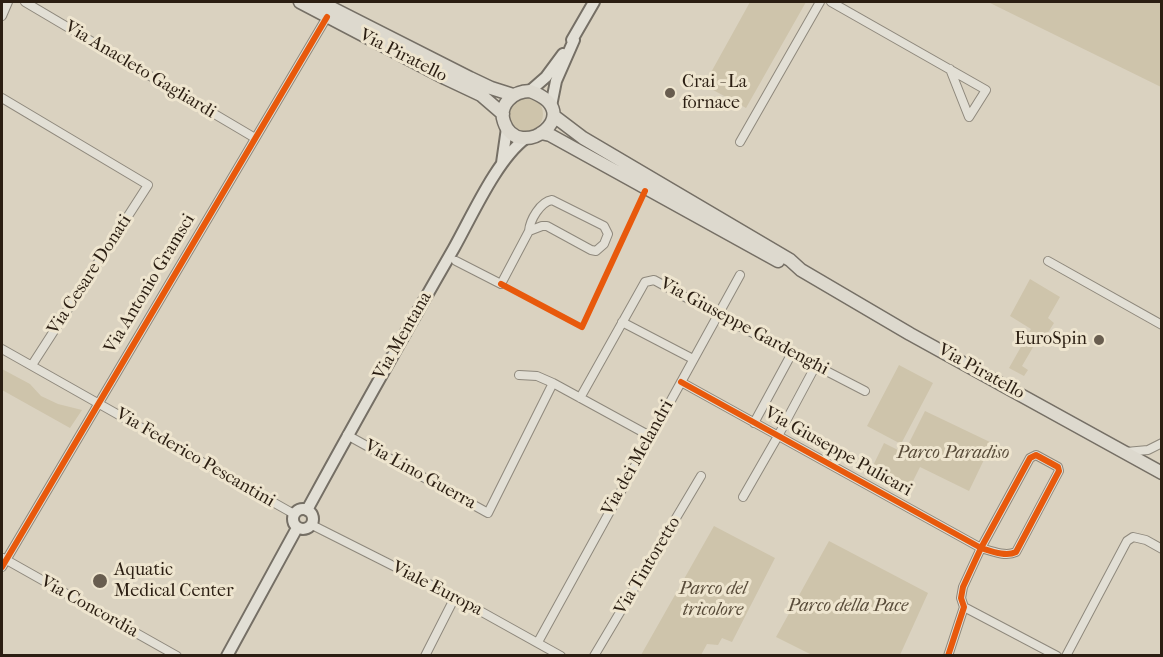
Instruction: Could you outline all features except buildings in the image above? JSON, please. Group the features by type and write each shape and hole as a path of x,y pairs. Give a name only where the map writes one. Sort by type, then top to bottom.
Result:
{"main road":[{"name":"Via Piratello","path":"300,2 331,9 491,88 513,95 530,92 545,98 552,111 603,151 790,260 801,270 910,334 1161,473"},
{"name":"Via Piratello","path":"320,2 445,78 481,94 503,114"},
{"path":"513,95 506,104 503,114 507,128 512,134 526,138 549,129 556,81 572,40 594,2"},
{"path":"530,92 546,77 573,40"},
{"name":"Via Mentana","path":"502,164 507,128"},
{"name":"Via Piratello","path":"541,133 550,135 790,268 801,270"},
{"name":"Via Mentana","path":"307,510 347,435 502,164 517,145 526,138"},
{"path":"301,509 307,510 313,516 312,525 303,530 297,528 292,520 294,514 301,509"},
{"path":"228,656 297,528"}],"street":[{"path":"2,16 9,2"},
{"name":"Via Anacleto Gagliardi","path":"25,2 255,138"},
{"path":"740,142 820,2"},
{"path":"831,2 950,69 986,90 969,117 950,69"},
{"name":"Via Antonio Gramsci","path":"3,561 331,9"},
{"name":"Via Cesare Donati","path":"2,98 148,185 32,365"},
{"path":"456,261 501,285 529,231 529,225 542,204 552,200 604,226 608,234 604,244 596,250 591,250 547,226 529,231"},
{"path":"1048,261 1161,325"},
{"name":"Via dei Melandri","path":"538,642 740,274"},
{"name":"Via Giuseppe Gardenghi","path":"580,398 648,280 654,280 865,391"},
{"path":"622,322 693,359"},
{"name":"Via Federico Pescantini","path":"2,349 294,514"},
{"path":"754,423 792,353"},
{"path":"743,497 816,366"},
{"path":"519,375 537,376 553,383 650,436"},
{"name":"Via Giuseppe Pulicari","path":"681,382 981,548 1011,555 1016,552 1059,471 1057,466 1036,455 1030,457 981,548"},
{"name":"Via Lino Guerra","path":"347,435 488,513 553,383"},
{"path":"1124,452 1148,450 1161,442"},
{"name":"Via Tintoretto","path":"594,656 701,476"},
{"name":"Viale Europa","path":"312,525 455,597 560,655"},
{"path":"1066,656 1127,541 1133,537 1146,540 1161,549"},
{"path":"948,656 964,607 961,598 963,587 981,548"},
{"name":"Via Concordia","path":"3,561 177,656"},
{"path":"425,656 455,597"},
{"path":"964,607 1057,656"}],"green space":[{"path":"750,2 806,2 746,108 704,85"},
{"path":"988,2 1161,2 1161,87"},
{"path":"525,96 538,101 543,114 538,127 525,132 512,127 507,114 512,101"},
{"path":"1030,279 1060,297 1048,318 1054,323 1044,339 1039,337 1022,366 1028,370 1024,376 1009,368 1031,329 1010,316"},
{"path":"899,365 933,383 901,444 867,426"},
{"path":"2,369 30,384 41,396 58,404 82,410 70,428 2,390"},
{"name":"Parco Paradiso","path":"925,411 992,443 969,491 920,467 908,491 870,472 884,443 904,453"},
{"name":"Parco del tricolore","path":"714,526 775,558 732,642 722,638 718,645 707,644 701,655 641,655"},
{"name":"Parco della Pace","path":"829,541 928,593 900,655 812,655 776,637"}],"cycle path":[{"path":"2,567 327,17"},
{"path":"501,284 582,327 645,191"},
{"path":"681,382 981,548 998,553 1016,552 1059,471 1058,467 1036,455 1030,458 981,548 963,587 961,598 964,607 948,656"}],"place":[{"name":"Crai - La fornace","path":"670,93"},
{"name":"EuroSpin","path":"1099,340"},
{"name":"Aquatic Medical Center","path":"100,581"}]}
